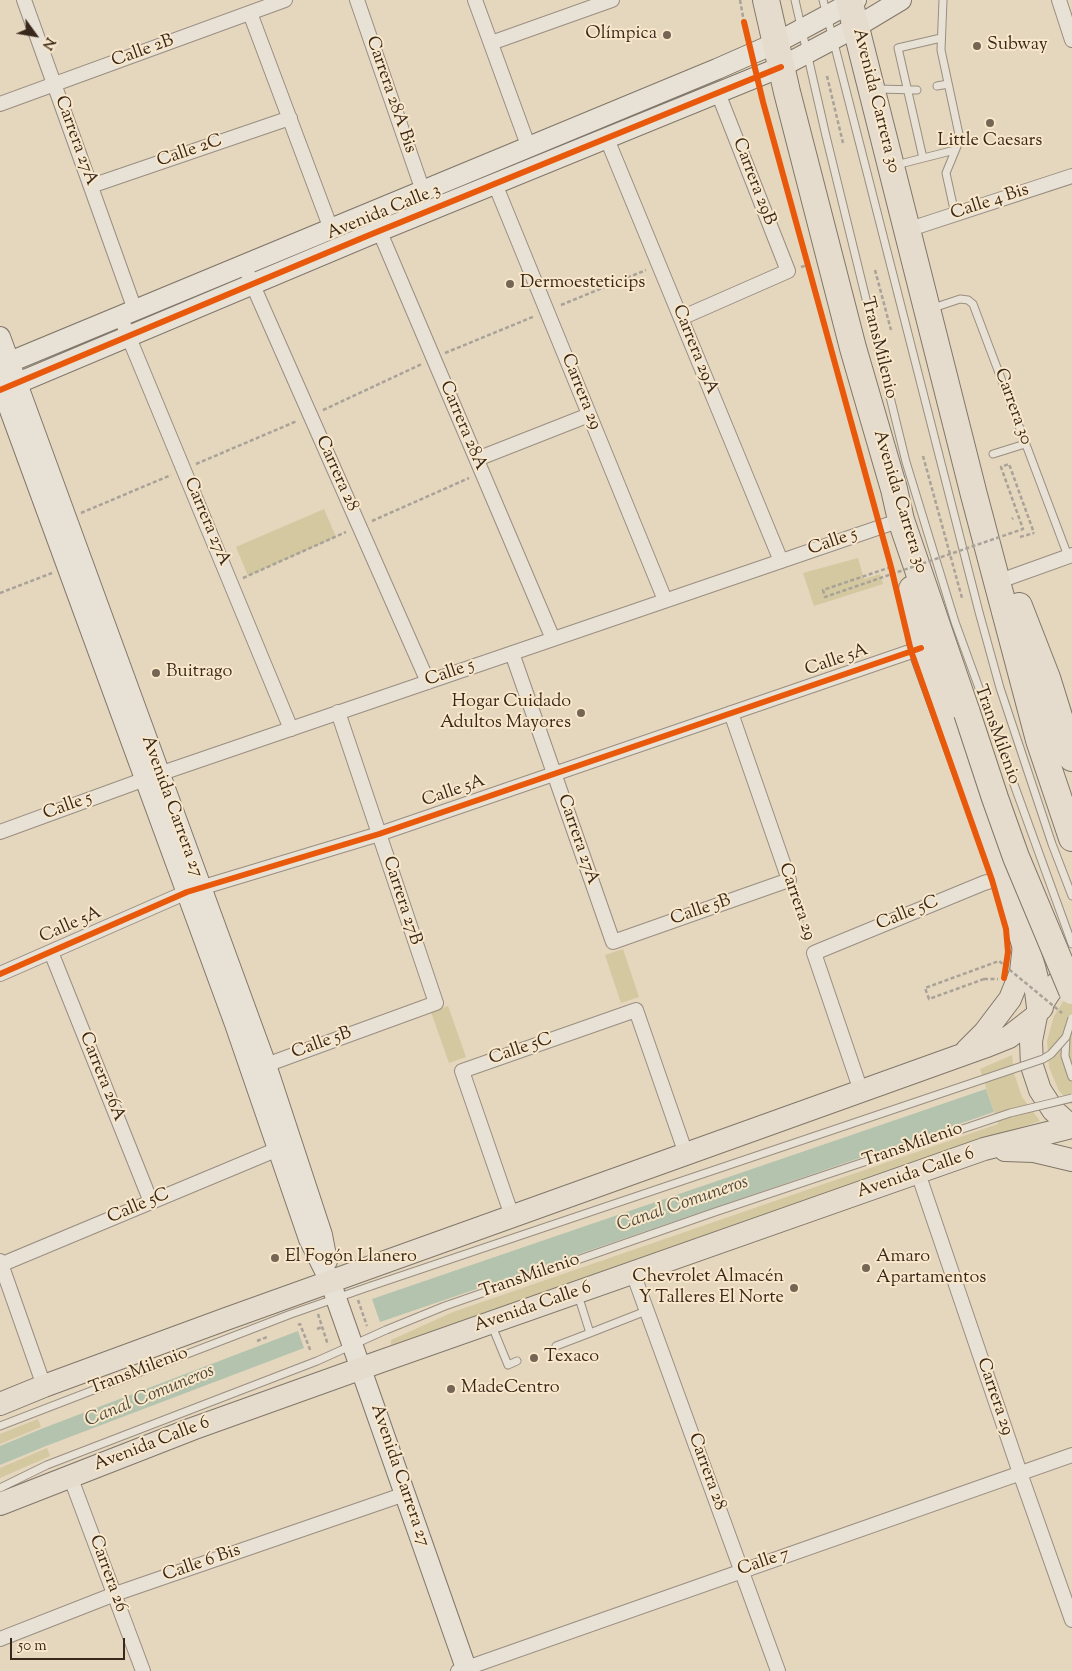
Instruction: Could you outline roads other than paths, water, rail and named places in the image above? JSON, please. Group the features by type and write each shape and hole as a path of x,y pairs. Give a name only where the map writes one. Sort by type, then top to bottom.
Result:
{"highway":[{"name":"Avenida Carrera 30","path":"766,0 850,339 902,520 1016,857 1072,990"},
{"name":"Avenida Carrera 30","path":"853,8 974,494 1044,756 1072,838"},
{"path":"974,494 1048,678 1072,758"},
{"path":"902,520 921,648 1004,877 1016,950 1038,991 1038,1012"}],"main road":[{"name":"Avenida Calle 3","path":"5,386 718,93 779,55 802,29 825,8 853,8 900,0"},
{"name":"Avenida Calle 3","path":"5,364 529,148 751,54 807,53 832,40 853,8"},
{"name":"Avenida Carrera 27","path":"0,337 5,364 5,386 69,567 153,776"},
{"name":"Avenida Carrera 27","path":"5,386 67,519 153,776 194,890 266,1065 322,1235 334,1290 405,1494 463,1670"},
{"name":"Avenida Carrera 27","path":"194,890 235,1024 309,1239 334,1290"},
{"path":"963,1054 985,1032 1010,999 1022,972 1016,950"},
{"path":"1072,969 1053,987 1038,1012 1031,1041 1032,1066 1040,1090 1053,1110 1072,1127"},
{"path":"0,1404 44,1386 334,1290 512,1216 1009,1037 1038,1012"},
{"name":"Avenida Calle 6","path":"0,1504 242,1411 361,1368 984,1149 1072,1127"},
{"path":"984,1149 1034,1151 1072,1160"}],"street":[{"name":"Carrera 27A","path":"24,0 91,186 128,313 128,336 291,728"},
{"name":"Calle 2B","path":"0,104 285,0"},
{"name":"Carrera 28A Bis","path":"357,0 424,191"},
{"path":"475,0 529,148"},
{"path":"491,43 612,0"},
{"path":"1059,0 1072,40"},
{"path":"250,13 331,229"},
{"name":"Carrera 29B","path":"681,318 788,271 718,93"},
{"name":"Calle 2C","path":"91,186 290,118"},
{"name":"Carrera 29A","path":"607,139 781,561"},
{"name":"Calle 4 Bis","path":"907,230 1072,176"},
{"name":"Carrera 29","path":"496,184 665,600"},
{"name":"Carrera 28A","path":"371,212 553,639"},
{"name":"Carrera 28","path":"244,265 428,682"},
{"path":"477,459 589,415"},
{"name":"Calle 5","path":"1,828 902,520"},
{"path":"1008,578 1070,555"},
{"name":"Calle 5A","path":"0,974 194,890 379,834 921,648"},
{"name":"Carrera 27A","path":"512,653 613,942"},
{"name":"Carrera 27B","path":"338,712 436,1003"},
{"name":"Carrera 29","path":"731,713 788,880"},
{"name":"Calle 5C","path":"814,953 984,883 1004,877"},
{"name":"Calle 5B","path":"613,942 788,880"},
{"name":"Carrera 26A","path":"51,952 151,1202"},
{"name":"Carrera 29","path":"814,953 861,1091"},
{"name":"Calle 5B","path":"266,1065 436,1003"},
{"name":"Calle 5C","path":"512,1216 462,1071 636,1010 686,1154"},
{"name":"Calle 5C","path":"0,1263 278,1149"},
{"name":"Carrera 29","path":"918,1173 1072,1620"},
{"path":"0,1263 44,1386"},
{"name":"Carrera 28","path":"633,1273 778,1671"},
{"name":"Calle 7","path":"463,1670 1072,1455"},
{"name":"Carrera 26","path":"70,1476 143,1671"},
{"name":"Calle 6 Bis","path":"0,1639 115,1594 405,1494"}],"lane":[{"name":"TransMilenio","path":"795,0 906,462 955,622 1072,944"},
{"path":"943,0 941,50 960,139 946,173 955,214"},
{"name":"TransMilenio","path":"825,8 1000,688 1052,844 1072,896"},
{"path":"922,158 898,48 941,38"},
{"path":"937,86 948,84"},
{"path":"872,89 917,90"},
{"path":"891,166 955,150"},
{"name":"Carrera 30","path":"927,310 960,299 968,300 973,304 1025,444 1070,555"},
{"path":"993,454 1025,444"},
{"name":"TransMilenio","path":"1069,1019 1065,1056 1072,1077"},
{"name":"TransMilenio","path":"0,1426 334,1290 371,1286 1043,1059 1051,1054 1066,1037"},
{"name":"TransMilenio","path":"0,1488 47,1465 317,1361 386,1330 454,1303 733,1206 1010,1113 1072,1098"},
{"path":"577,1293 590,1333"},
{"path":"556,1346 646,1311"},
{"path":"491,1323 508,1365 518,1361"}],"water":[{"name":"Canal Comuneros","path":"986,1089 994,1112 380,1322 372,1299"},
{"name":"Canal Comuneros","path":"298,1331 304,1348 0,1465 0,1446"}],"place":[{"name":"Olímpica","path":"667,35"},
{"name":"Subway","path":"977,46"},
{"name":"Little Caesars","path":"990,123"},
{"name":"Dermoesteticips","path":"510,284"},
{"name":"Buitrago","path":"156,673"},
{"name":"Hogar Cuidado Adultos Mayores","path":"581,713"},
{"name":"El Fogón Llanero","path":"275,1258"},
{"name":"Amaro Apartamentos","path":"866,1268"},
{"name":"Chevrolet Almacén Y Talleres El Norte","path":"794,1288"},
{"name":"Texaco","path":"534,1358"},
{"name":"MadeCentro","path":"451,1389"}]}
